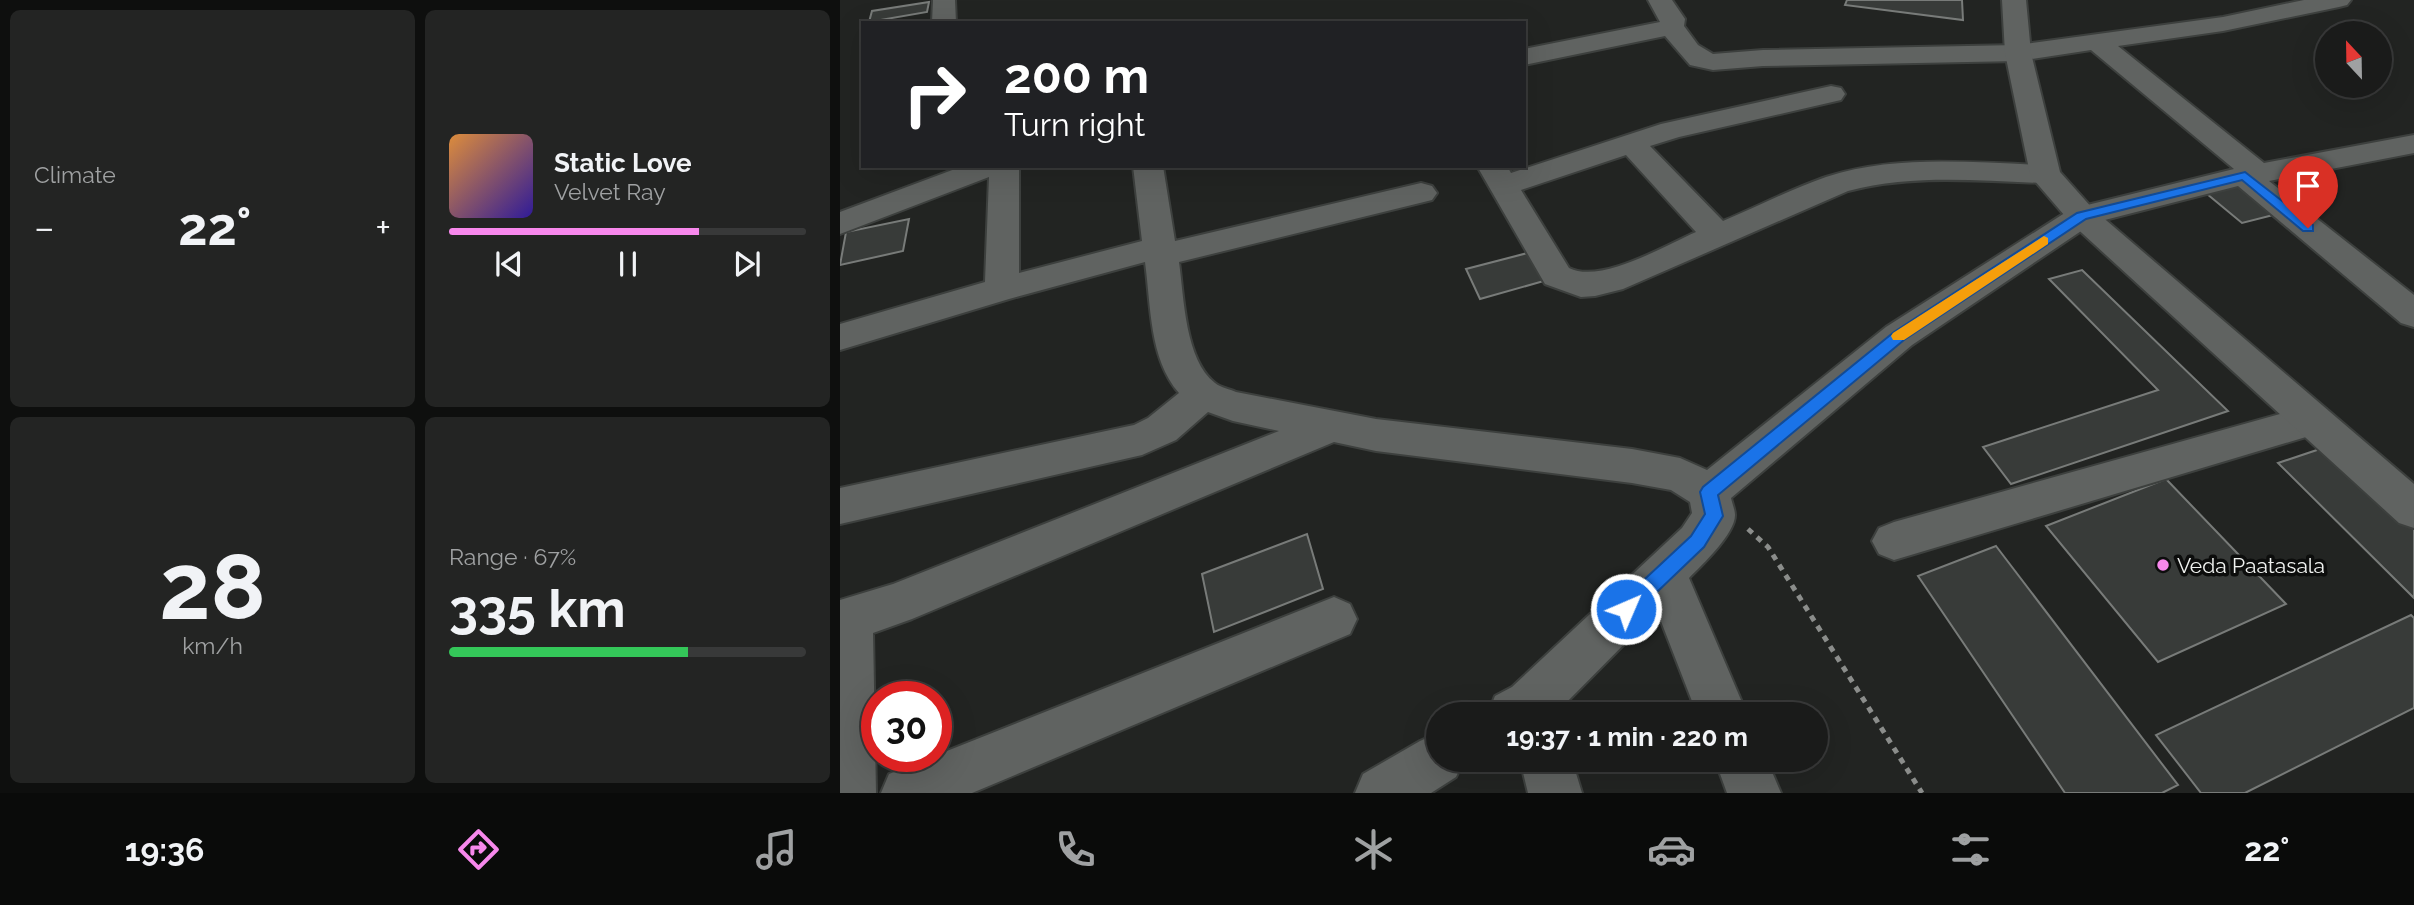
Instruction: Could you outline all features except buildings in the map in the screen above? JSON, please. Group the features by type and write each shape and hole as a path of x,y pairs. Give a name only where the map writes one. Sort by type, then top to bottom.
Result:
{"street":[{"path":"1660,0 1673,19 1671,27"},
{"path":"2014,0 2018,53 2045,174 2082,216 2414,510"},
{"path":"1671,27 1699,59 1713,62 1763,58 2018,53 2223,24 2339,0"},
{"path":"1526,57 1671,27"},
{"path":"2098,43 2414,314"},
{"path":"1831,94 1671,130 1497,176 1557,276 1573,285 1595,286 1620,278 1861,176 1890,172 2045,174"},
{"path":"1630,142 1718,236"},
{"path":"1709,492 1899,336 2082,216 2251,175 2414,144"},
{"path":"1002,289 1003,168"},
{"path":"1148,168 1174,346 1184,374 1203,395 1233,406 1376,435 1632,466 1680,475 1709,492 1714,516 1698,541 1664,571 1534,702"},
{"path":"840,224 976,169"},
{"path":"840,337 1002,289 1421,193"},
{"path":"840,506 1142,439 1162,429 1203,395"},
{"path":"1894,541 2312,420"},
{"path":"849,793 845,622 1332,426"},
{"path":"1664,571 1717,702"},
{"path":"908,793 1334,620"},
{"path":"1549,772 1555,793"},
{"path":"1746,772 1754,793"}],"path":[{"path":"1709,492 1768,547 1922,793"}],"slow traffic":[{"path":"1899,336 2044,241"}],"place":[{"name":"Veda Paatasala","path":"2163,565"}],"route":[{"path":"1626,609 1698,541 1714,516 1709,492 1899,336 2082,216 2245,176 2308,228"}]}
